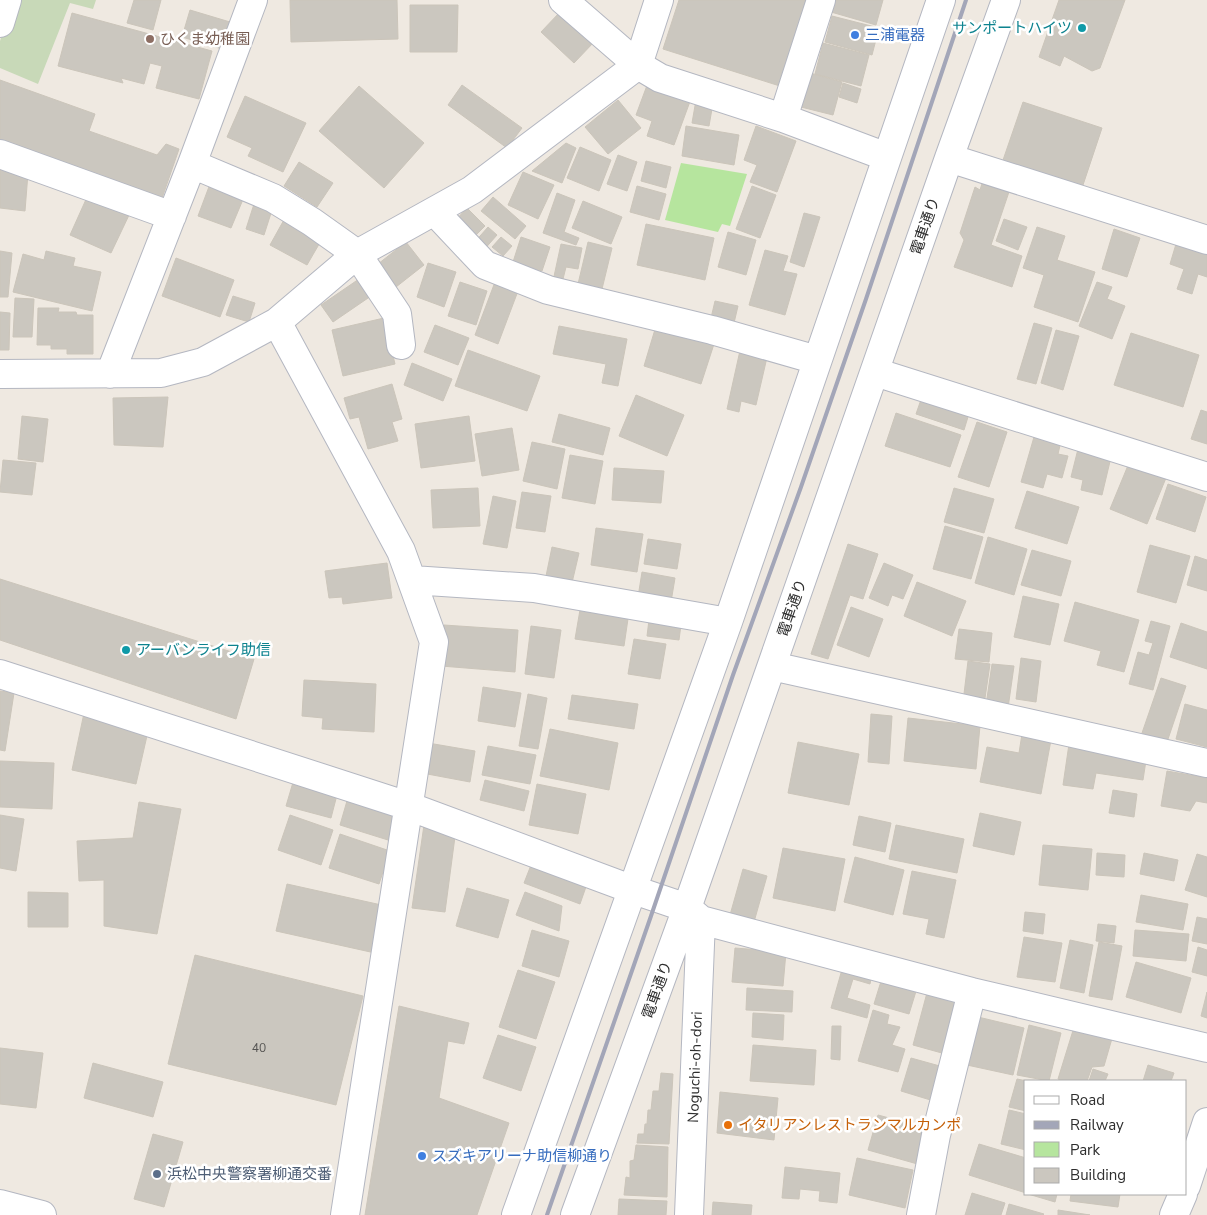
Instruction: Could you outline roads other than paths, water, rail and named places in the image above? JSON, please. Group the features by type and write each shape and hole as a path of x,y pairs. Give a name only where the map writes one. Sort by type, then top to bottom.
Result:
{"street":[{"path":"0,23 7,0"},
{"path":"110,374 192,164 253,0"},
{"path":"563,0 638,65 660,78 783,118 887,157"},
{"path":"0,374 161,373 203,362 277,322 357,254 472,190 638,65 659,0"},
{"path":"783,118 821,0"},
{"path":"516,1215 728,622 941,0"},
{"name":"電車通り","path":"575,1215 694,914 772,666 1006,0"},
{"path":"0,154 172,216"},
{"path":"949,158 1207,240"},
{"path":"192,164 273,198 312,222 357,254 396,314 402,345"},
{"path":"435,212 485,265 548,290 712,330 817,360"},
{"path":"277,322 401,551 434,642 345,1215"},
{"path":"875,372 1207,477"},
{"path":"412,580 534,588 728,622"},
{"path":"772,666 1207,763"},
{"path":"0,674 408,806 694,914 972,992 1207,1048"},
{"name":"Noguchi-oh-dori","path":"689,1215 694,914"},
{"path":"921,1215 936,1135 972,992"},
{"path":"1187,1183 1207,1122"},
{"path":"1174,1215 1183,1195"},
{"path":"0,1204 42,1215"}],"railway":[{"path":"547,1215 733,675 866,299 966,0"}],"place":[{"name":"サンポートハイツ","path":"1082,28"},
{"name":"三浦電器","path":"855,35"},
{"name":"ひくま幼稚園","path":"150,39"},
{"name":"アーバンライフ助信","path":"126,650"},
{"name":"イタリアンレストランマルカンポ","path":"728,1125"},
{"name":"スズキアリーナ助信柳通り","path":"422,1156"},
{"name":"浜松中央警察署柳通交番","path":"157,1174"}]}
